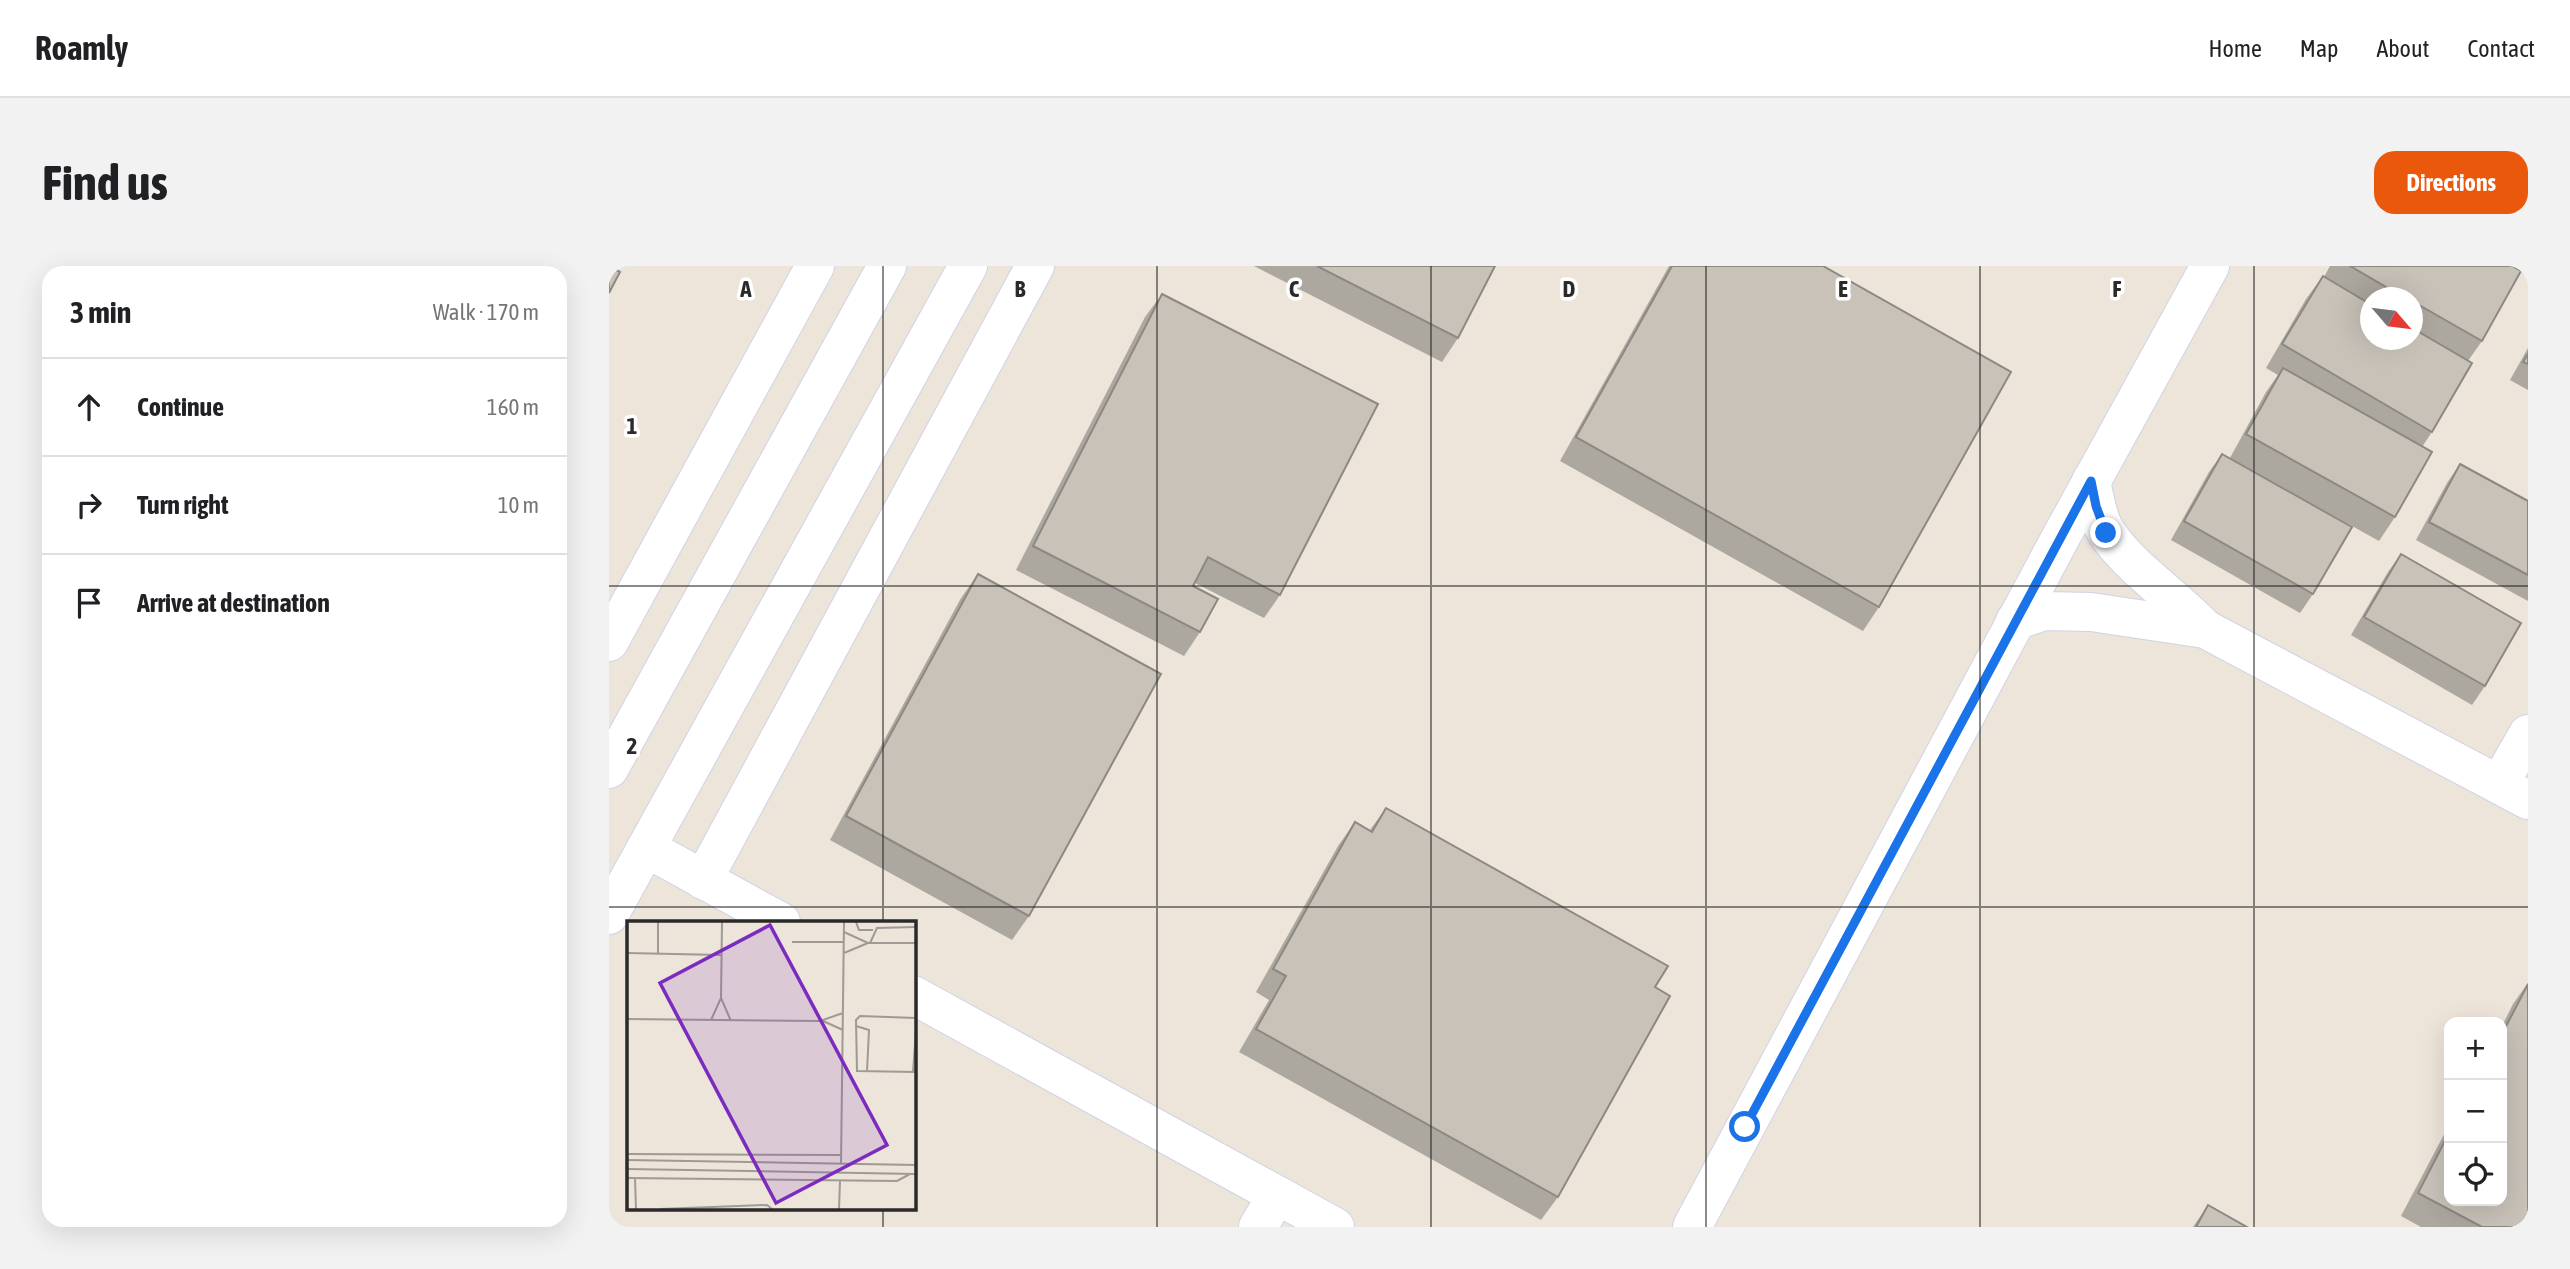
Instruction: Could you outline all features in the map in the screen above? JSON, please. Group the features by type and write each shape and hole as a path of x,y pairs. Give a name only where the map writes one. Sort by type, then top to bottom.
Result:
{"street":[{"path":"609,642 815,266"},
{"path":"609,769 887,266"},
{"path":"609,915 968,266"},
{"path":"703,880 1035,266"},
{"path":"1692,1226 2015,621 2210,266"},
{"path":"2091,481 2096,506 2106,533 2138,567 2205,628 2514,792 2528,734"},
{"path":"2015,621 2044,611 2091,612 2205,628"},
{"path":"646,848 779,921"},
{"path":"915,996 1335,1227"},
{"path":"1258,1227 1277,1195"}],"building":[{"path":"609,266 620,272 609,293"},
{"path":"1317,266 1495,266 1458,338"},
{"path":"1672,266 1823,266 2011,372 1879,607 1576,437"},
{"path":"2350,266 2512,266 2521,271 2482,341 2423,307 2423,287 2386,287"},
{"path":"2323,276 2360,298 2360,350 2423,350 2423,334 2472,363 2432,432 2282,344"},
{"path":"1162,294 1378,404 1280,595 1208,557 1193,586 1218,599 1200,632 1033,546"},
{"path":"2283,368 2432,452 2395,517 2246,434"},
{"path":"2222,454 2352,527 2313,594 2184,521"},
{"path":"2460,464 2528,501 2528,575 2429,522"},
{"path":"2401,554 2521,623 2485,686 2364,617"},
{"path":"978,574 1161,674 1029,916 846,816"},
{"path":"1386,808 1668,966 1655,987 1670,996 1558,1197 1256,1029 1286,976 1273,969 1355,822 1372,832"},
{"path":"2528,984 2528,1227 2482,1227 2418,1193 2444,1143 2444,1206 2507,1206 2507,1024"},
{"path":"2208,1205 2247,1227 2196,1227"}],"route":[{"path":"1745,1127 2091,481 2096,506 2106,533"}]}
